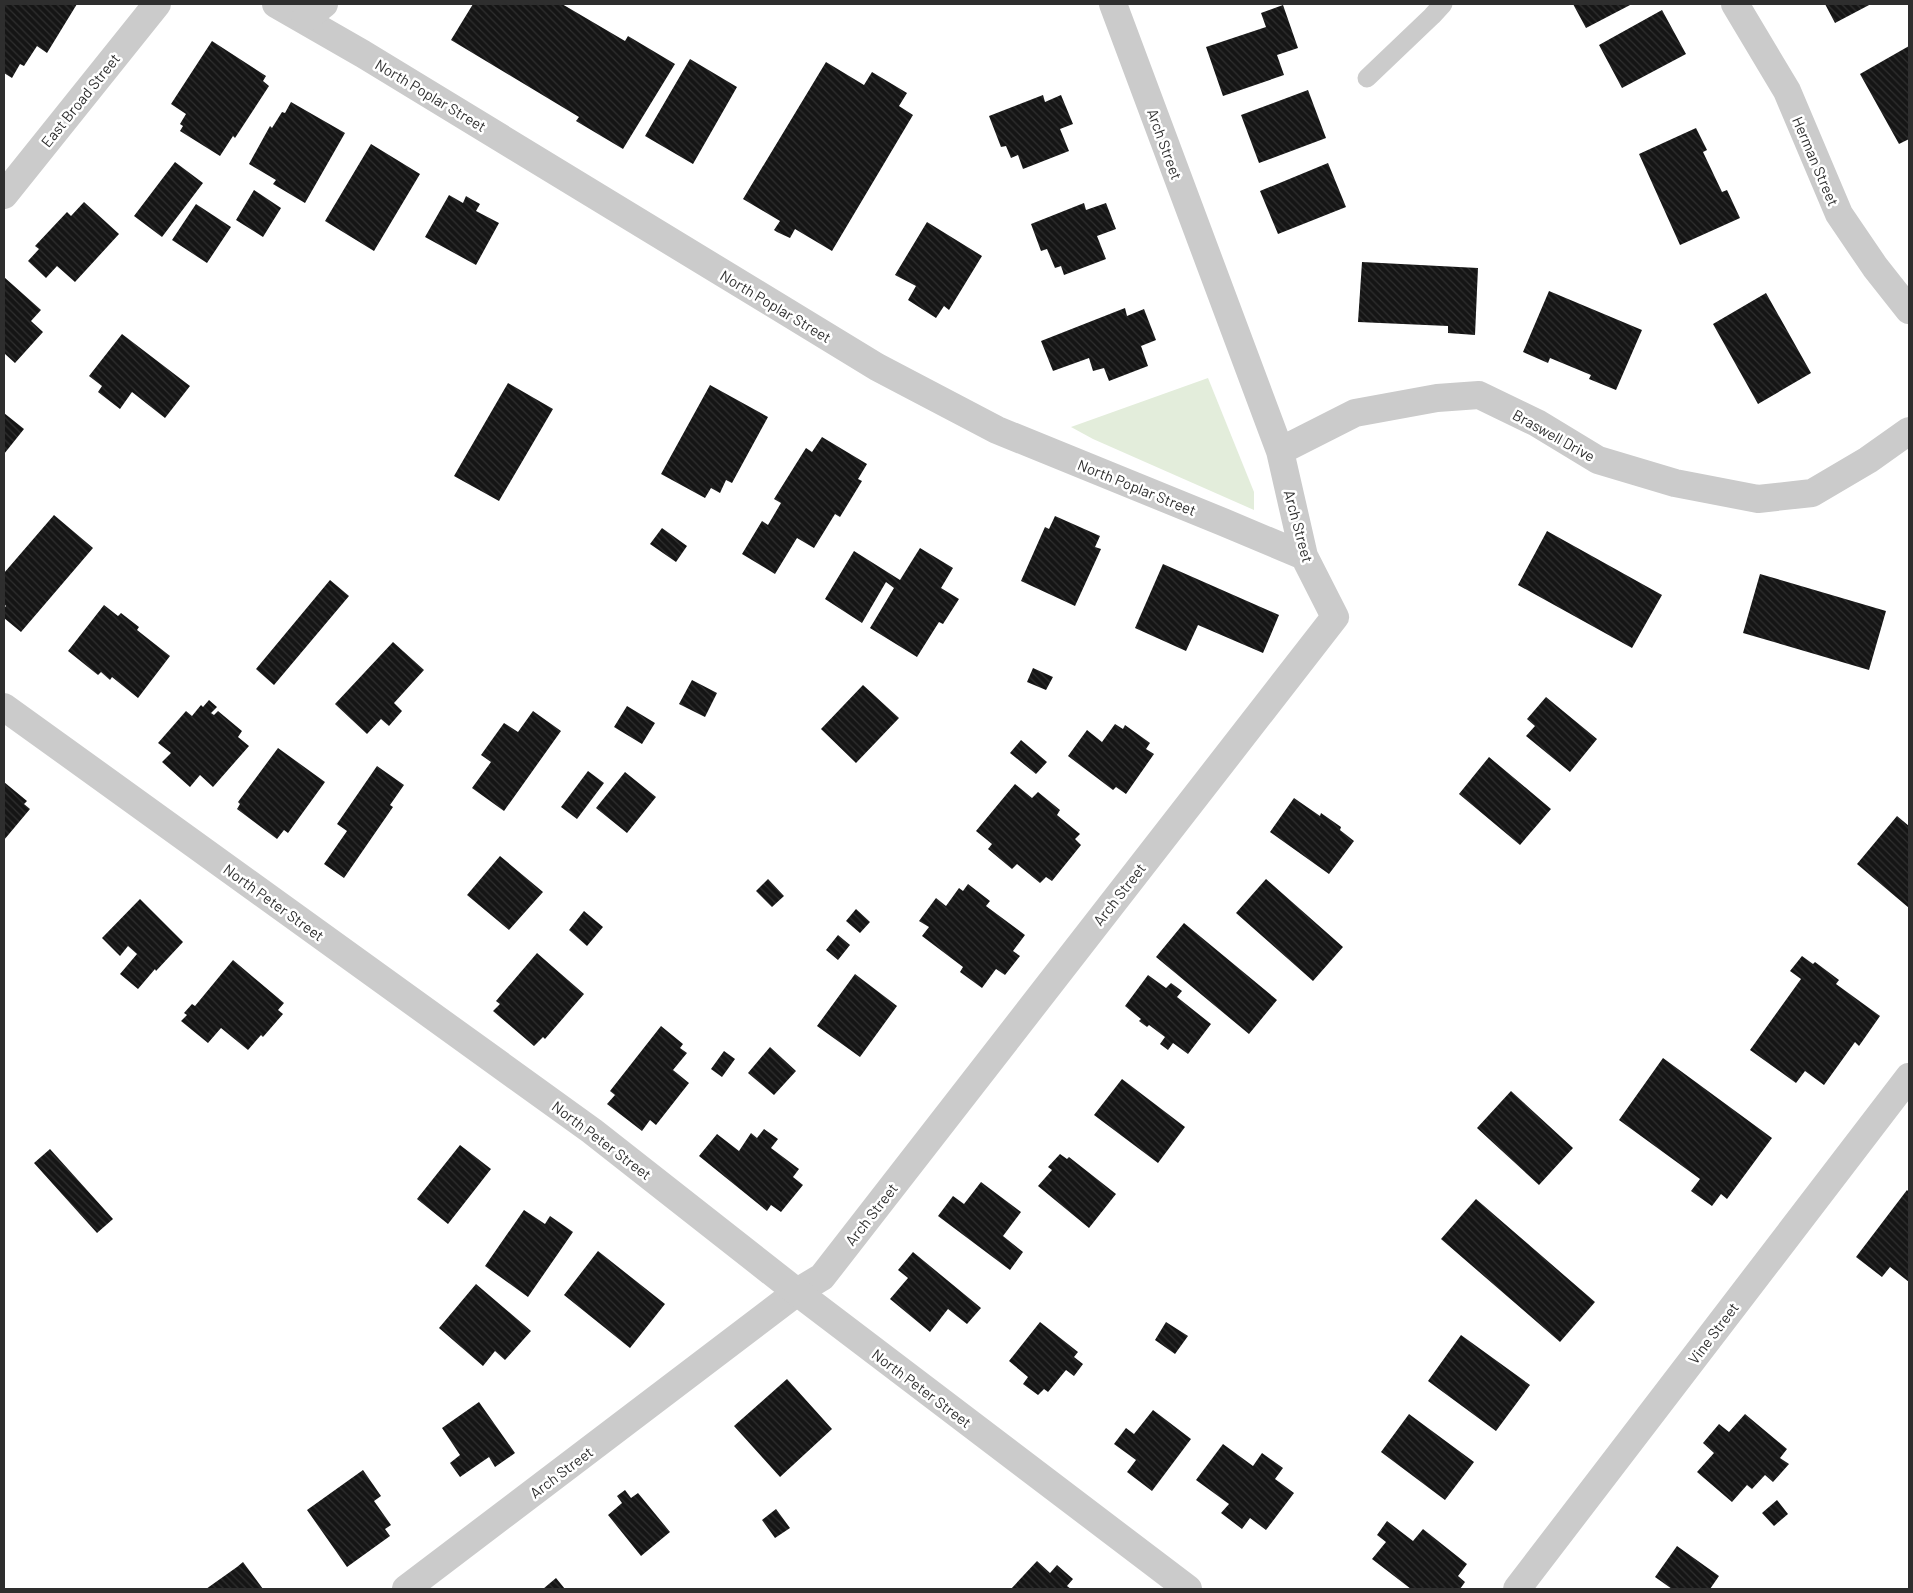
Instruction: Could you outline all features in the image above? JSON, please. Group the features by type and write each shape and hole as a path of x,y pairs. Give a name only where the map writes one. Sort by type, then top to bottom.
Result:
{"street":[{"name":"East Broad Street","path":"4,195 156,4"},
{"name":"North Poplar Street","path":"276,4 315,12 877,367 997,430 1304,556"},
{"name":"Arch Street","path":"406,1589 797,1292 822,1277 1335,617 1304,556 1280,451 1113,4"},
{"name":"Herman Street","path":"1734,4 1787,91 1839,214 1909,310"},
{"name":"Braswell Drive","path":"1280,451 1355,413 1437,398 1479,395 1537,424 1598,460 1676,483 1758,499 1812,492 1868,460 1909,431"},
{"name":"North Peter Street","path":"4,707 592,1131 797,1292 1188,1589"},
{"name":"Vine Street","path":"1517,1589 1909,1077"}],"lane":[{"path":"1367,78 1443,4"}],"green space":[{"path":"1208,378 1254,492 1254,510 1093,439 1071,427"}],"building":[{"path":"4,4 77,4 47,53 37,46 24,66 20,64 12,78 4,73"},
{"path":"473,4 562,4 625,41 628,36 675,64 623,149 576,121 579,117 451,40"},
{"path":"1573,4 1632,4 1586,28"},
{"path":"1825,4 1871,4 1835,23"},
{"path":"1283,5 1298,48 1277,55 1284,75 1223,96 1206,47 1266,27 1261,13"},
{"path":"1662,10 1686,54 1622,88 1599,45"},
{"path":"212,41 266,76 263,81 269,86 235,138 233,136 220,156 180,131 183,126 180,124 186,114 171,104"},
{"path":"1909,46 1909,139 1899,144 1860,74"},
{"path":"690,59 737,87 693,164 645,136"},
{"path":"826,62 864,85 872,72 907,93 899,106 913,115 832,251 795,229 790,238 777,232 774,230 780,221 743,199"},
{"path":"1308,90 1326,138 1259,163 1241,115"},
{"path":"1043,95 1045,102 1061,95 1073,124 1060,129 1069,151 1023,169 1018,155 1011,158 1006,146 1001,147 989,116"},
{"path":"291,102 345,133 305,203 273,184 276,180 249,164 270,126 272,128 282,112 285,113"},
{"path":"1696,128 1707,150 1703,152 1722,192 1727,190 1740,218 1680,245 1639,154"},
{"path":"371,144 420,174 374,251 325,221"},
{"path":"175,162 203,183 162,237 134,216"},
{"path":"1328,163 1346,207 1278,234 1260,191"},
{"path":"254,190 281,208 263,237 236,220"},
{"path":"449,195 463,203 466,196 480,204 476,211 499,223 476,265 425,237"},
{"path":"84,202 119,234 75,282 57,266 46,278 28,261 39,249 35,246 67,212 71,216"},
{"path":"1084,203 1086,210 1106,203 1116,229 1097,236 1106,259 1064,275 1061,266 1055,268 1047,249 1041,251 1031,224"},
{"path":"196,204 231,227 207,263 172,240"},
{"path":"927,222 982,256 949,310 944,306 936,318 908,300 916,286 895,275"},
{"path":"1362,262 1478,268 1475,335 1448,333 1448,326 1358,322"},
{"path":"4,277 41,310 31,321 43,332 15,363 4,355"},
{"path":"1549,291 1642,330 1616,390 1589,379 1591,375 1550,358 1548,363 1523,352"},
{"path":"1766,293 1811,373 1758,404 1713,324"},
{"path":"1125,308 1127,316 1144,309 1156,340 1141,346 1148,366 1109,381 1104,368 1093,371 1089,358 1053,371 1041,341"},
{"path":"122,334 190,386 165,418 132,392 120,409 98,392 102,386 89,376"},
{"path":"508,383 553,409 499,501 454,476"},
{"path":"710,385 768,417 732,483 726,480 720,493 711,488 705,498 661,474"},
{"path":"4,413 24,429 4,454"},
{"path":"822,437 867,464 858,479 862,481 840,517 835,514 814,548 797,538 775,574 742,554 762,521 768,525 781,503 774,499 806,448 812,452"},
{"path":"54,515 93,548 21,632 4,618 4,608 6,606 4,604 4,573"},
{"path":"1055,516 1100,536 1095,547 1101,549 1075,606 1021,581 1045,527 1049,529"},
{"path":"662,528 687,546 676,562 650,544"},
{"path":"1547,531 1662,595 1632,648 1518,585"},
{"path":"920,548 953,568 941,588 959,599 943,624 939,622 917,657 870,628 894,588 886,582 862,623 825,599 854,551 900,580"},
{"path":"1163,564 1279,615 1263,653 1198,625 1186,651 1135,628"},
{"path":"1760,574 1886,611 1869,670 1743,633"},
{"path":"330,580 349,596 274,685 256,669"},
{"path":"104,605 118,616 121,613 139,627 137,630 170,656 138,698 112,677 110,680 101,672 98,675 68,651"},
{"path":"393,642 424,670 394,703 402,711 389,726 381,719 367,734 335,704"},
{"path":"1033,668 1053,677 1046,690 1027,682"},
{"path":"692,680 717,693 705,717 679,704"},
{"path":"863,685 899,718 856,763 821,729"},
{"path":"1546,697 1597,739 1570,772 1526,736 1535,726 1527,719"},
{"path":"209,700 217,707 211,713 214,715 218,711 242,731 238,737 249,746 213,787 200,775 190,787 162,762 171,753 158,743 186,711 192,716 201,705 203,707"},
{"path":"627,706 655,723 642,744 614,727"},
{"path":"533,711 561,731 504,811 472,788 491,762 481,755 504,723 518,732"},
{"path":"1115,724 1123,729 1125,725 1150,743 1146,749 1154,754 1126,794 1116,787 1113,790 1068,756 1087,730 1102,742"},
{"path":"1021,740 1047,762 1036,774 1010,753"},
{"path":"278,748 325,782 288,833 284,830 277,839 237,809 240,804 238,802"},
{"path":"1489,757 1551,809 1520,845 1459,794"},
{"path":"377,766 404,785 390,805 393,807 344,878 324,864 347,831 337,824"},
{"path":"588,771 604,783 577,819 561,807"},
{"path":"625,772 656,797 627,833 596,808"},
{"path":"4,782 27,801 24,804 30,809 4,840"},
{"path":"1015,784 1032,798 1038,792 1060,810 1057,815 1080,834 1075,839 1081,845 1052,881 1046,877 1040,883 1017,864 1012,869 988,849 992,844 976,831"},
{"path":"1294,798 1320,816 1321,813 1341,827 1340,830 1354,841 1329,874 1270,832"},
{"path":"1897,816 1909,826 1909,908 1857,864"},
{"path":"500,856 543,892 509,930 467,895"},
{"path":"768,879 784,896 772,907 756,891"},
{"path":"1266,879 1343,947 1313,981 1236,913"},
{"path":"968,884 990,901 986,906 1025,935 1013,951 1020,956 1005,975 996,969 982,988 960,972 963,967 922,936 929,927 919,921 936,898 946,906 959,888 963,891"},
{"path":"140,899 183,942 156,971 155,969 138,989 120,974 137,954 128,946 120,956 102,938"},
{"path":"856,909 870,922 860,933 846,921"},
{"path":"584,911 603,927 587,946 569,930"},
{"path":"1184,923 1277,1000 1249,1034 1156,957"},
{"path":"838,935 850,945 838,960 826,950"},
{"path":"537,953 584,994 545,1039 543,1037 534,1046 493,1011 500,1004 496,1001"},
{"path":"1802,956 1813,964 1815,962 1839,980 1836,984 1880,1016 1859,1046 1855,1042 1824,1085 1805,1071 1796,1083 1750,1050 1801,979 1790,971"},
{"path":"233,960 284,1003 278,1010 283,1014 263,1037 261,1035 248,1050 221,1028 208,1043 181,1021 187,1015 184,1013 192,1004 195,1006"},
{"path":"855,974 897,1006 860,1057 817,1026"},
{"path":"1148,975 1166,988 1171,983 1182,991 1177,997 1211,1024 1188,1054 1173,1043 1168,1050 1160,1044 1165,1037 1149,1025 1147,1027 1139,1021 1141,1019 1125,1006"},
{"path":"661,1026 683,1044 680,1048 687,1053 673,1070 689,1083 656,1125 650,1120 642,1131 607,1104 615,1095 610,1091"},
{"path":"770,1047 796,1071 774,1095 748,1073"},
{"path":"724,1051 735,1059 722,1077 711,1069"},
{"path":"1663,1058 1772,1138 1727,1199 1721,1194 1712,1206 1691,1191 1700,1179 1619,1120"},
{"path":"1122,1079 1185,1127 1158,1163 1094,1115"},
{"path":"1511,1091 1573,1148 1539,1185 1477,1128"},
{"path":"764,1129 778,1139 771,1148 799,1169 793,1177 803,1185 781,1212 771,1205 767,1211 699,1156 717,1134 739,1151 751,1133 757,1138"},
{"path":"460,1145 491,1169 448,1224 417,1199"},
{"path":"50,1149 113,1219 97,1233 34,1163"},
{"path":"1060,1154 1067,1159 1069,1157 1116,1194 1089,1228 1038,1186 1052,1170 1048,1167"},
{"path":"981,1182 1021,1212 1003,1236 1023,1252 1010,1270 938,1216 953,1196 964,1204"},
{"path":"1907,1190 1909,1192 1909,1282 1890,1267 1882,1277 1856,1257"},
{"path":"1476,1199 1595,1302 1560,1342 1441,1239"},
{"path":"524,1210 545,1224 550,1216 573,1232 528,1297 485,1266"},
{"path":"598,1251 665,1304 630,1348 564,1295"},
{"path":"913,1252 981,1308 967,1324 948,1309 930,1332 890,1299 908,1278 898,1270"},
{"path":"476,1284 531,1331 505,1360 495,1351 483,1366 439,1328"},
{"path":"1040,1322 1078,1352 1074,1357 1083,1364 1074,1376 1066,1370 1048,1392 1044,1389 1038,1395 1023,1384 1028,1377 1009,1361"},
{"path":"1166,1322 1188,1336 1175,1354 1155,1340"},
{"path":"1461,1335 1530,1385 1496,1431 1428,1381"},
{"path":"787,1379 832,1429 780,1477 734,1426"},
{"path":"479,1402 515,1453 495,1467 489,1457 460,1477 450,1463 460,1455 442,1428"},
{"path":"1153,1410 1191,1439 1152,1491 1127,1472 1136,1460 1114,1444 1126,1428 1134,1434"},
{"path":"1409,1414 1474,1462 1445,1500 1381,1452"},
{"path":"1745,1414 1787,1449 1780,1458 1789,1464 1773,1482 1765,1475 1752,1489 1747,1485 1732,1502 1697,1472 1714,1453 1703,1443 1719,1424 1729,1432"},
{"path":"1223,1444 1253,1466 1262,1453 1283,1468 1275,1479 1294,1493 1266,1530 1250,1518 1242,1529 1221,1513 1229,1504 1196,1480"},
{"path":"363,1470 381,1496 374,1501 391,1525 385,1529 390,1536 347,1567 307,1510"},
{"path":"625,1490 631,1498 638,1493 670,1532 641,1556 608,1515 622,1503 617,1496"},
{"path":"1777,1500 1788,1514 1774,1526 1762,1513"},
{"path":"776,1509 790,1528 775,1538 762,1520"},
{"path":"1387,1521 1413,1541 1423,1529 1467,1564 1458,1576 1465,1582 1460,1589 1411,1589 1372,1559 1386,1542 1377,1535"},
{"path":"1677,1546 1719,1576 1710,1589 1672,1589 1655,1577"},
{"path":"1037,1561 1050,1573 1057,1565 1073,1579 1067,1586 1071,1589 1011,1589"},
{"path":"243,1562 263,1589 206,1589 237,1567"},
{"path":"556,1578 565,1589 543,1589"}]}
